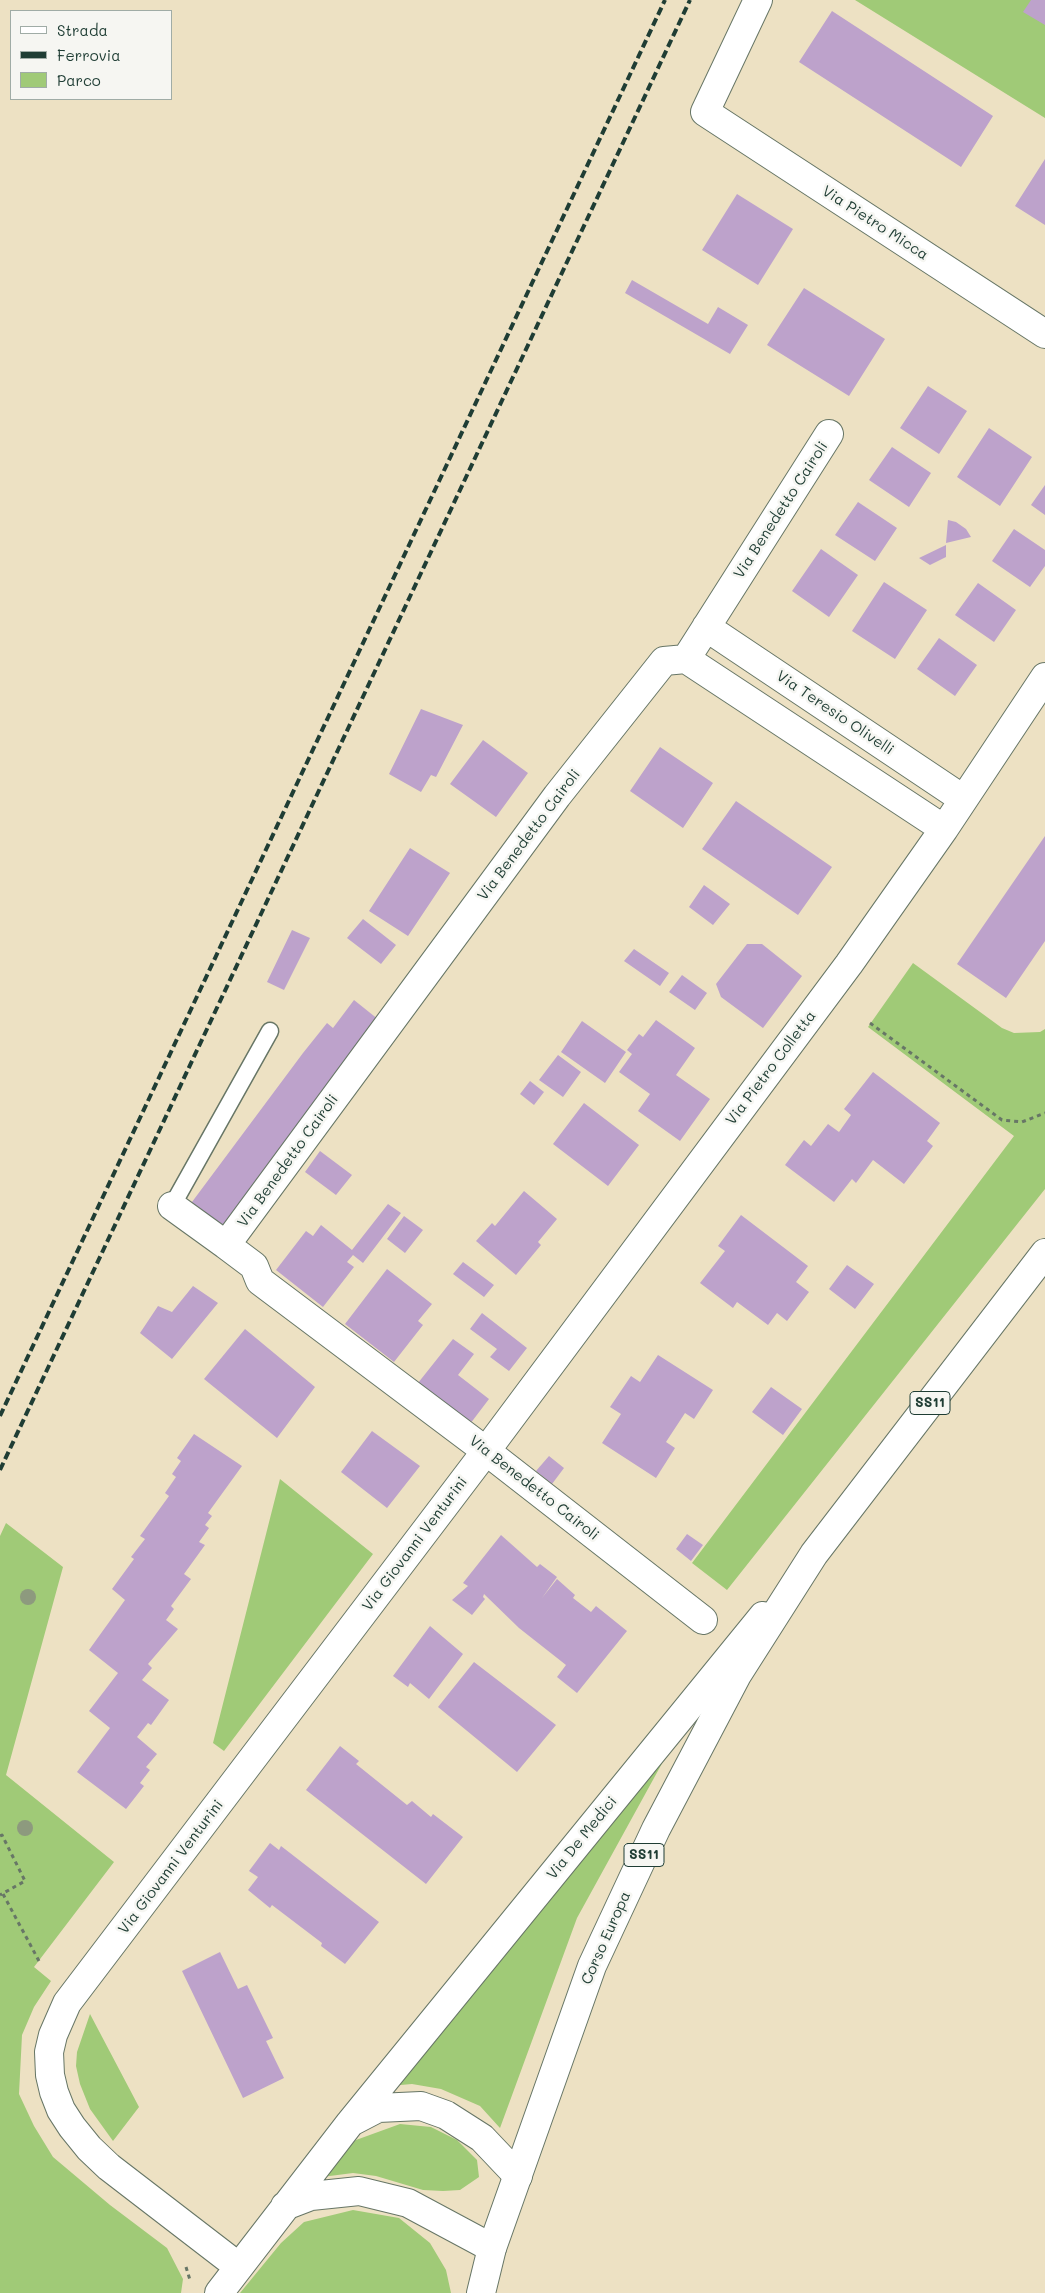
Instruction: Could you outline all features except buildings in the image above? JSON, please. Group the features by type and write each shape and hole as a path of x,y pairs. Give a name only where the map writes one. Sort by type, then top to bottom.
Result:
{"street":[{"name":"Via Pietro Micca","path":"758,0 705,112 1045,334"},
{"name":"Via Benedetto Cairoli","path":"226,1245 557,796 664,661 686,659 829,434"},
{"name":"Via Teresio Olivelli","path":"706,627 963,799"},
{"path":"686,659 944,829"},
{"name":"Via Pietro Colletta","path":"486,1451 843,972 944,829 1045,677"},
{"name":"Via Benedetto Cairoli","path":"172,1206 254,1266 260,1281 486,1451 703,1620"},
{"name":"SS11","path":"814,1554 1045,1253"},
{"name":"Via Giovanni Venturini","path":"239,2266 109,2167 89,2148 72,2127 61,2110 54,2092 50,2052 53,2035 67,2003 486,1451"},
{"name":"Via De Medici","path":"219,2293 350,2123 814,1554"},
{"name":"Corso Europa","path":"481,2293 492,2248 592,1966 656,1829 738,1675 814,1554"},
{"name":"Via De Medici","path":"350,2123 378,2108 421,2106 446,2115 482,2138 518,2176"},
{"path":"285,2206 312,2196 358,2191 408,2203 492,2248"}],"lane":[{"path":"172,1206 270,1031"}],"path":[{"path":"870,1023 1002,1120 1022,1122 1045,1112"},
{"path":"0,1836 2,1836 25,1881 1,1894 39,1961"}],"green space":[{"path":"855,0 1045,0 1045,118"},
{"path":"913,963 1002,1028 1014,1033 1040,1032 1045,1029 1045,1189 727,1590 692,1563 1014,1136 868,1027"},
{"path":"280,1479 373,1554 224,1751 213,1743"},
{"path":"6,1523 63,1567 6,1775 114,1862 34,1967 51,1981 34,2007 22,2035 19,2094 34,2126 53,2157 110,2205 167,2248 183,2279 181,2293 0,2293 0,1536"},
{"path":"676,1738 577,1918 500,2128 480,2106 441,2089 412,2084 389,2086"},
{"path":"90,2014 139,2107 113,2141 90,2109 80,2084 76,2066 77,2052"},
{"path":"400,2124 431,2127 457,2140 477,2160 479,2177 460,2190 443,2191 423,2190 376,2176 353,2173 322,2177 336,2157 356,2140"},
{"path":"353,2210 399,2218 430,2243 446,2270 451,2293 240,2293 281,2243 304,2222"}],"railway":[{"path":"0,1416 665,0"},
{"path":"0,1470 690,0"}]}
